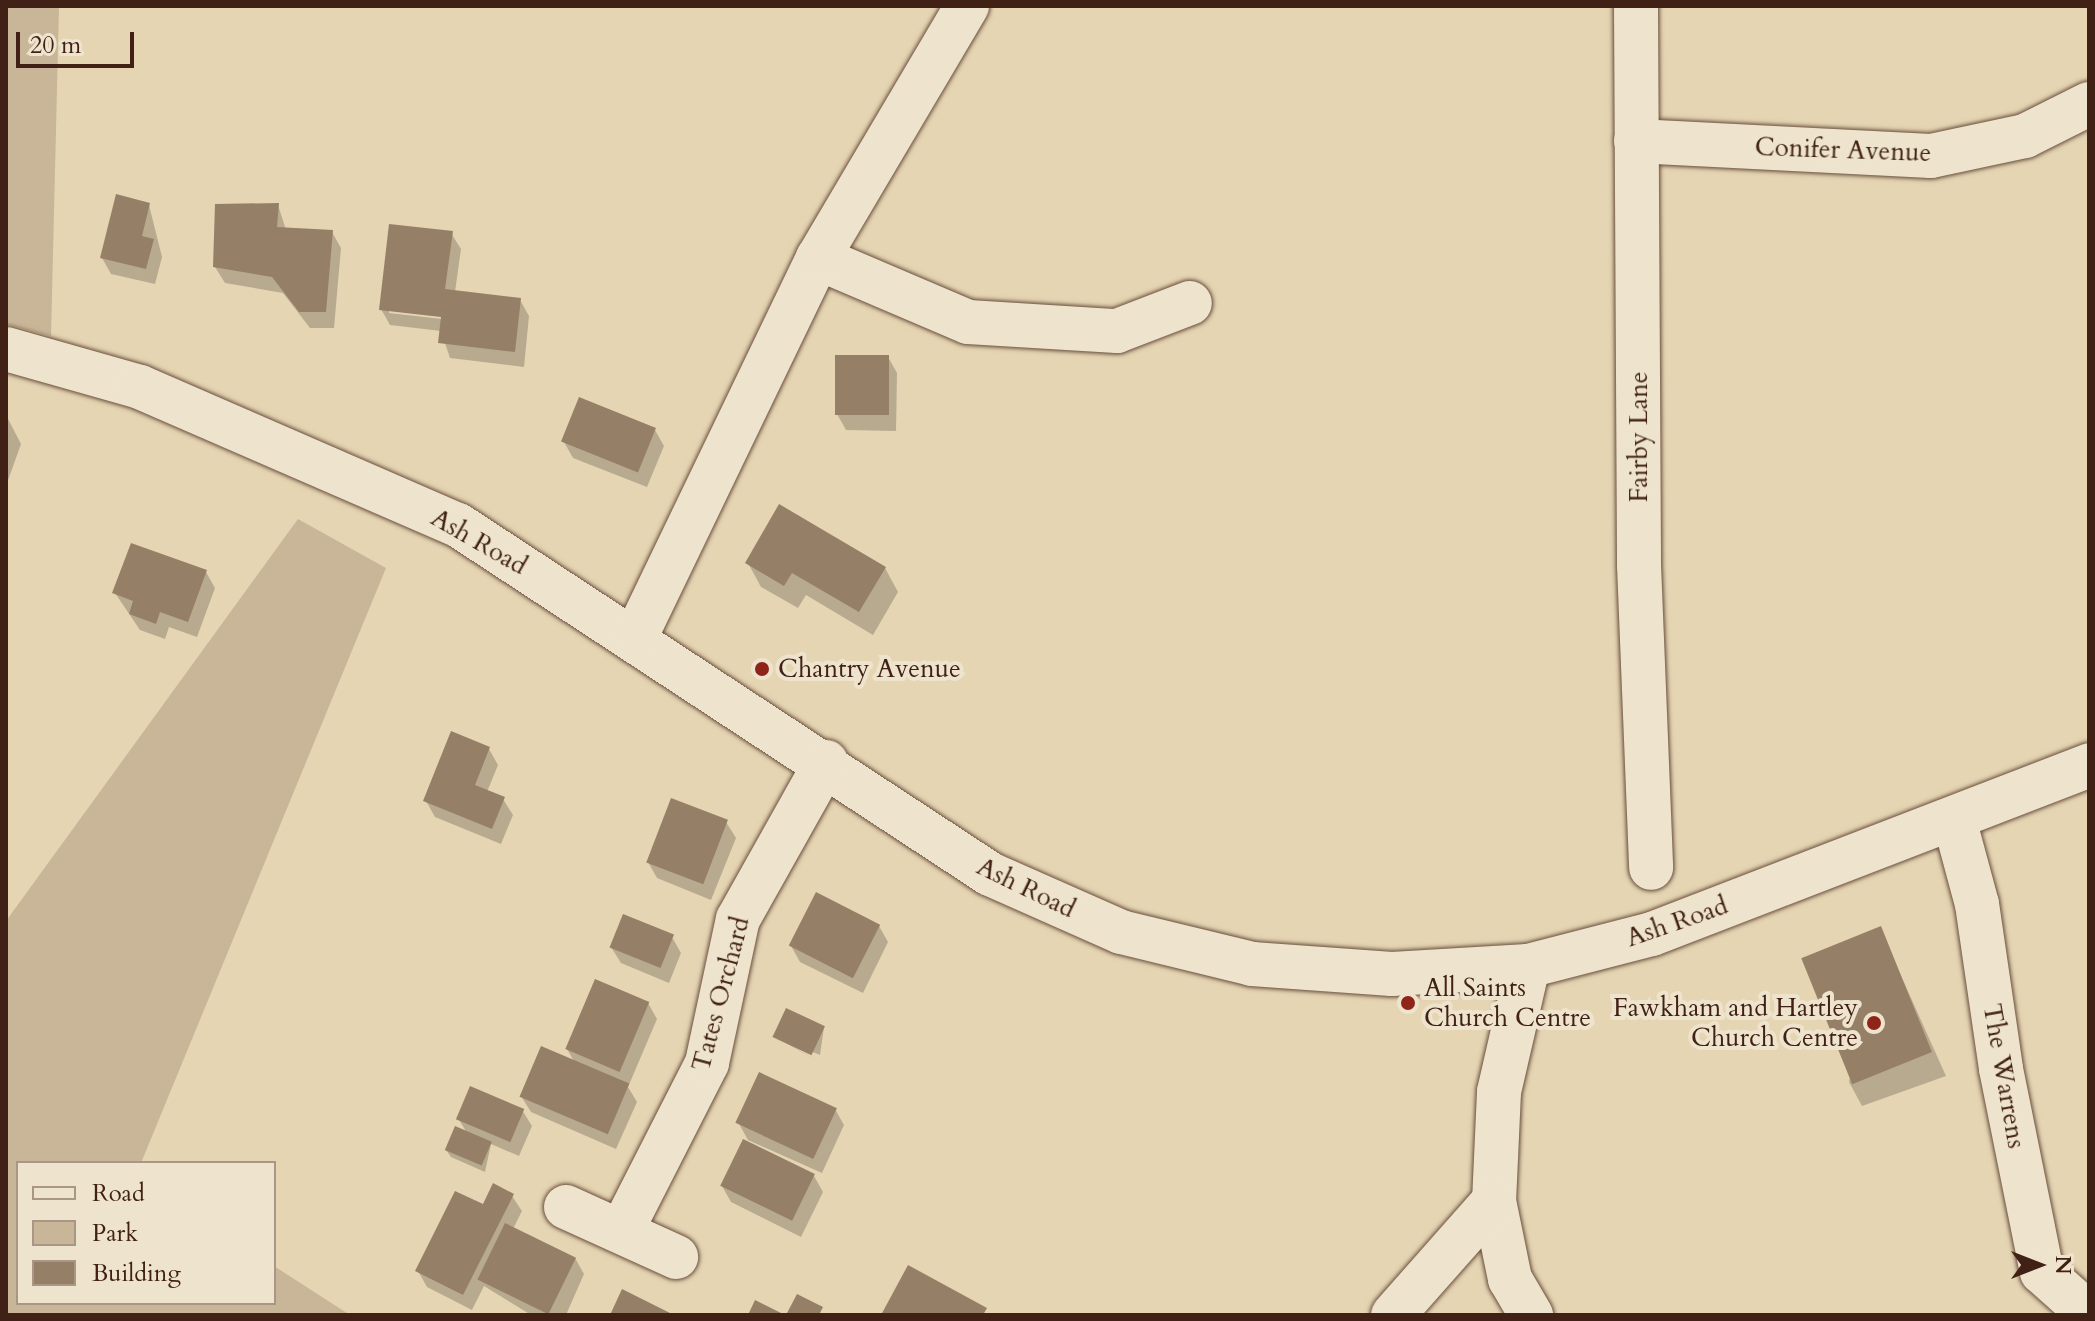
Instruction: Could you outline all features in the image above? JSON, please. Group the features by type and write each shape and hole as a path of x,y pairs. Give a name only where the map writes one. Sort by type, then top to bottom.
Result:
{"street":[{"path":"636,636 818,258 967,6"},
{"name":"Fairby Lane","path":"1636,6 1651,868"},
{"name":"Conifer Avenue","path":"1636,141 1931,156 2025,136 2089,104"},
{"path":"818,258 968,322 1117,331 1190,303"},
{"name":"Ash Road","path":"6,349 140,387 458,525 636,636 990,874 1121,932 1252,964 1392,974 1528,966 1652,934 2089,765"},
{"name":"Tates Orchard","path":"622,1230 707,1063 738,919 826,762"},
{"name":"The Warrens","path":"1954,819 1977,904 2001,1069 2042,1272 2089,1314"},
{"path":"1528,966 1499,1092 1494,1201 1510,1279 1531,1315"},
{"path":"1393,1315 1494,1201"},
{"path":"566,1207 676,1257"}],"green space":[{"path":"6,6 59,6 51,336 6,324"},
{"path":"298,519 386,568 142,1161 16,1161 16,1305 276,1305 276,1267 350,1315 6,1315 6,921"}],"building":[{"path":"116,194 150,203 142,236 154,239 146,269 100,258"},
{"path":"279,203 277,227 333,230 326,312 299,312 272,277 213,267 215,204"},
{"path":"389,224 453,231 445,289 521,298 515,352 438,343 441,317 379,310"},
{"path":"835,355 889,355 889,415 835,415"},
{"path":"579,397 656,428 638,473 561,442"},
{"path":"779,504 886,567 859,612 792,573 784,586 745,563"},
{"path":"131,543 207,570 188,622 160,612 156,624 129,614 133,601 112,593"},
{"path":"451,731 490,747 475,785 505,797 492,829 423,801"},
{"path":"671,798 728,820 703,884 646,862"},
{"path":"816,892 880,925 853,978 789,945"},
{"path":"623,914 674,935 661,968 610,947"},
{"name":"Fawkham and Hartley Church Centre","path":"1881,926 1932,1052 1852,1084 1801,958"},
{"path":"595,979 649,1002 620,1072 565,1049"},
{"path":"786,1008 825,1026 811,1055 772,1037"},
{"path":"541,1046 629,1084 608,1134 520,1097"},
{"path":"759,1072 837,1108 813,1159 735,1123"},
{"path":"470,1086 524,1109 510,1142 456,1119"},
{"path":"455,1126 492,1142 482,1166 445,1150"},
{"path":"743,1139 815,1174 792,1221 720,1186"},
{"path":"493,1183 514,1194 463,1295 415,1271 455,1191 483,1204"},
{"path":"505,1223 576,1258 548,1314 477,1280"},
{"path":"908,1265 987,1308 983,1315 881,1315"},
{"path":"622,1289 674,1315 610,1315"},
{"path":"797,1294 823,1307 819,1315 786,1315"},
{"path":"755,1300 785,1315 748,1315"}],"place":[{"name":"Chantry Avenue","path":"762,669"},
{"name":"All Saints Church Centre","path":"1408,1003"},
{"name":"Fawkham and Hartley Church Centre","path":"1874,1023"}]}
